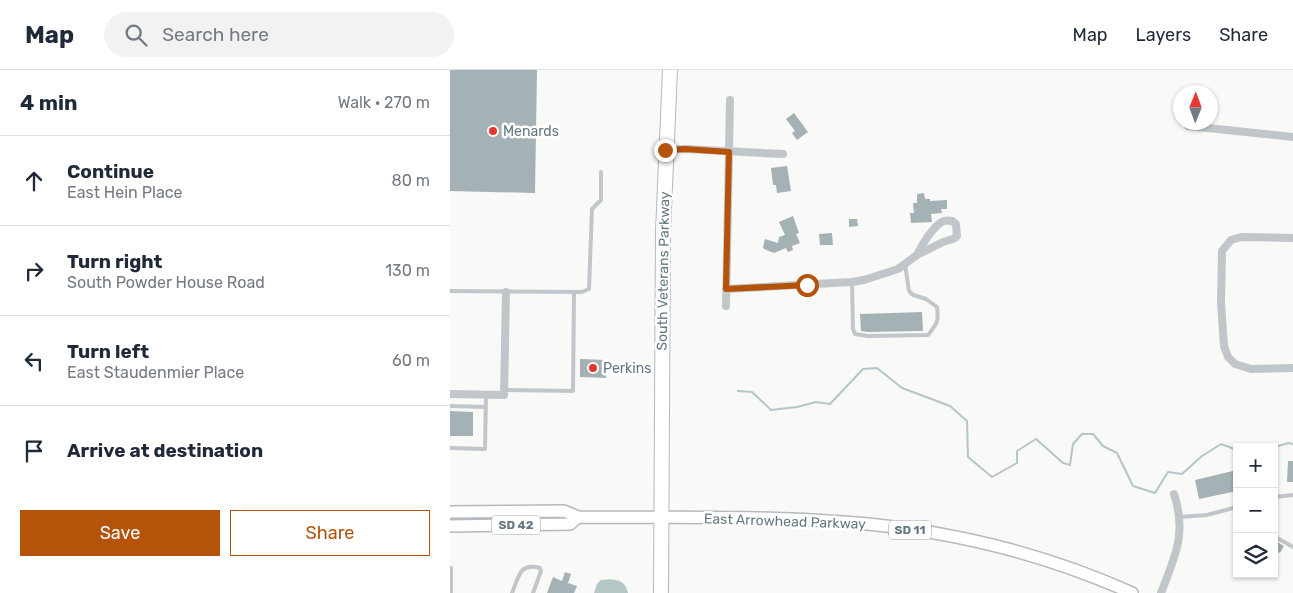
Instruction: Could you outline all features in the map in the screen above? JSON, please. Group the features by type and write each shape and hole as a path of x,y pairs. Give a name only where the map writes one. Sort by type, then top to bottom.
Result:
{"highway":[{"path":"666,129 670,70"},
{"path":"666,129 677,70"},
{"name":"South Veterans Parkway","path":"661,593 663,232 666,129"}],"main road":[{"name":"East Arrowhead Parkway","path":"450,512 564,511 578,517 793,519 843,522 919,531 997,546 1044,559 1097,577 1132,593"},
{"name":"East Arrowhead Parkway","path":"450,526 570,524 578,517"}],"street":[{"path":"726,306 730,100"},
{"path":"1218,129 1293,137"},
{"path":"665,150 685,149 783,154"},
{"path":"726,289 864,280 898,269 917,255 953,239 957,236 956,224 952,220 945,220 940,223 923,244 917,255"},
{"path":"1293,238 1241,237 1231,240 1222,251 1221,303 1224,346 1228,357 1235,364 1251,369 1293,368"},
{"path":"450,394 504,395 506,292"},
{"path":"1161,593 1180,538 1180,517 1174,494"}],"lane":[{"path":"450,291 582,292 589,289 592,209 601,200 601,172"},
{"path":"852,282 853,329 855,334 868,336 928,335 938,323 938,307 926,299 913,295 909,291 905,264"},
{"path":"504,390 573,391 574,292"},
{"path":"450,448 485,449 486,395"},
{"path":"450,406 486,407"},
{"path":"1278,497 1293,495"},
{"path":"1180,517 1207,515 1233,508"},
{"path":"1278,538 1293,547"},
{"path":"512,593 523,569 538,567 541,571 533,593"},
{"path":"450,568 451,593"}],"shaded area":[{"path":"601,580 618,580 625,585 628,593 594,593 597,584"}],"building":[{"name":"Menards","path":"450,70 537,70 535,193 450,191"},
{"path":"794,113 808,132 797,140 792,133 795,131 786,119"},
{"path":"787,166 791,191 777,193 776,185 773,185 771,168"},
{"path":"924,193 925,199 930,199 930,201 947,200 947,209 941,209 942,213 931,214 932,222 911,223 910,213 914,213 913,203 917,203 917,194"},
{"path":"793,216 799,233 796,234 800,243 792,246 793,250 788,252 786,248 774,253 764,249 765,239 778,243 779,237 785,235 779,222"},
{"path":"849,219 857,219 858,226 849,227"},
{"path":"832,233 833,245 820,245 819,234"},
{"path":"922,312 923,331 861,331 860,314"},
{"name":"Perkins","path":"580,359 606,360 606,378 580,377"},
{"path":"450,411 473,412 473,436 450,436"},
{"path":"1288,461 1293,461 1293,482 1287,482"},
{"path":"1233,471 1233,492 1199,499 1195,480"},
{"path":"1278,542 1284,546 1280,553 1278,552"},
{"path":"565,572 571,574 568,583 577,586 574,593 547,593 553,577 562,581"}],"waterway":[{"path":"738,391 752,392 771,410 797,407 816,402 830,404 863,369 877,368 902,388 950,406 967,421 968,457 992,477 1017,463 1017,451 1036,439 1063,463 1070,465 1073,444 1082,434 1093,434 1103,446 1117,453 1133,486 1155,493 1168,472 1182,474 1202,456 1221,444 1233,448"},
{"path":"1278,446 1289,443 1293,444"}],"place":[{"name":"Menards","path":"493,131"},
{"name":"Perkins","path":"593,368"}],"route":[{"path":"665,150 685,149 729,152 726,289 807,285"}]}
